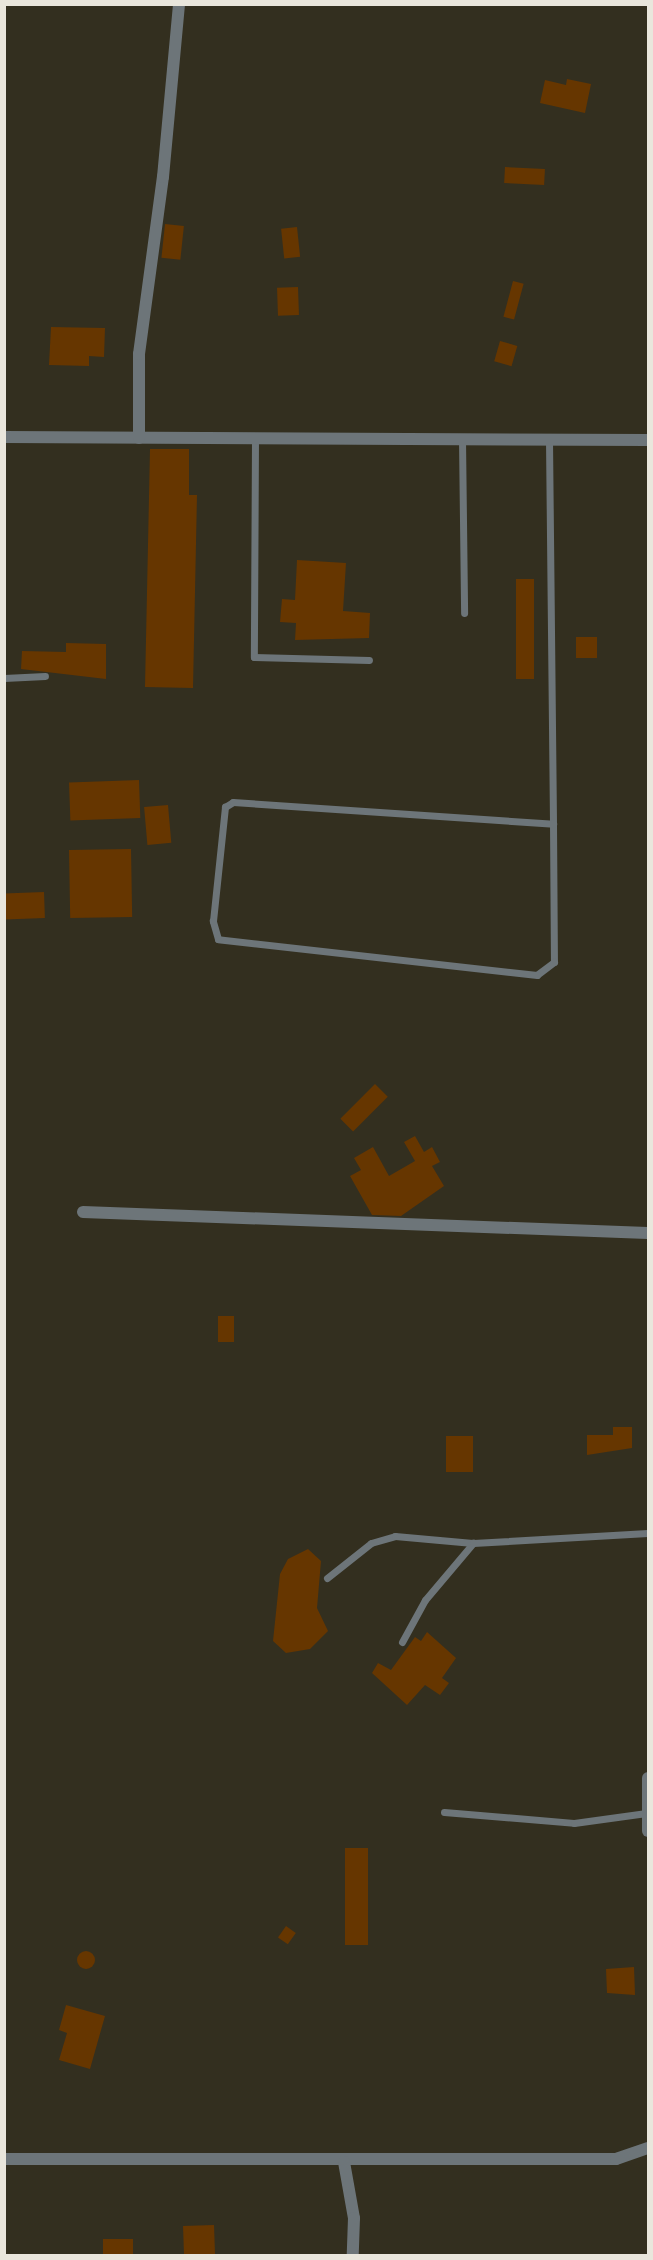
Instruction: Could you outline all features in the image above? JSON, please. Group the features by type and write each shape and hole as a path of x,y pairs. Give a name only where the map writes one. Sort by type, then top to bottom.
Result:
{"street":[{"path":"139,438 139,354 179,4"},
{"path":"4,436 648,440"},
{"path":"83,1212 648,1233"},
{"path":"648,1778 646,1813 648,1831"},
{"path":"4,2159 344,2162 616,2159 648,2148"},
{"path":"344,2162 354,2218 353,2256"}],"lane":[{"path":"255,439 254,657 369,660"},
{"path":"462,439 464,612"},
{"path":"549,440 553,824 554,962 537,975 218,939 215,898 225,807 233,802 553,824"},
{"path":"4,678 45,676"},
{"path":"327,1578 371,1543 395,1536 473,1544 648,1533"},
{"path":"402,1642 425,1600 473,1544"},
{"path":"444,1812 574,1823 646,1813"}],"building":[{"path":"567,79 591,84 585,113 540,103 545,80 566,85"},
{"path":"505,167 545,169 544,185 504,183"},
{"path":"165,224 184,226 180,260 161,258"},
{"path":"297,227 300,257 284,259 281,229"},
{"path":"513,281 524,284 514,320 503,317"},
{"path":"298,287 299,315 278,316 277,288"},
{"path":"51,327 105,328 104,357 89,356 89,366 49,365"},
{"path":"500,341 517,346 512,366 494,361"},
{"path":"150,449 189,449 189,495 197,495 193,688 145,687"},
{"path":"297,560 346,563 343,611 370,613 369,638 295,640 296,623 280,622 282,599 295,600"},
{"path":"516,579 534,579 534,679 516,679"},
{"path":"576,637 597,637 597,658 576,658"},
{"path":"66,643 106,644 106,679 21,669 22,651 66,652"},
{"path":"139,780 140,818 70,820 69,782"},
{"path":"168,805 171,843 147,845 144,807"},
{"path":"131,849 132,917 70,918 69,850"},
{"path":"44,892 45,918 5,919 4,893"},
{"path":"375,1084 388,1097 353,1131 340,1119"},
{"path":"415,1136 424,1152 432,1147 440,1162 432,1166 444,1186 401,1216 372,1215 350,1176 361,1170 354,1158 373,1147 389,1176 415,1161 404,1142"},
{"path":"218,1316 234,1316 234,1342 218,1342"},
{"path":"613,1427 632,1427 632,1448 587,1455 587,1435 613,1435"},
{"path":"446,1436 473,1436 473,1472 446,1472"},
{"path":"308,1549 321,1561 317,1608 328,1631 310,1649 286,1653 273,1641 280,1574 288,1559"},
{"path":"427,1632 456,1658 442,1678 449,1683 440,1695 425,1685 407,1705 372,1673 378,1663 391,1670 415,1637 421,1641"},
{"path":"345,1848 368,1848 368,1945 345,1945"},
{"path":"286,1926 296,1933 288,1944 278,1937"},
{"path":"86,1951 92,1954 95,1960 92,1966 86,1969 80,1966 77,1960 80,1954"},
{"path":"634,1967 635,1995 607,1993 606,1969"},
{"path":"66,2005 105,2016 90,2069 59,2060 67,2033 59,2030"},
{"path":"214,2225 215,2256 184,2256 183,2226"},
{"path":"103,2239 133,2239 133,2256 103,2256"}]}
